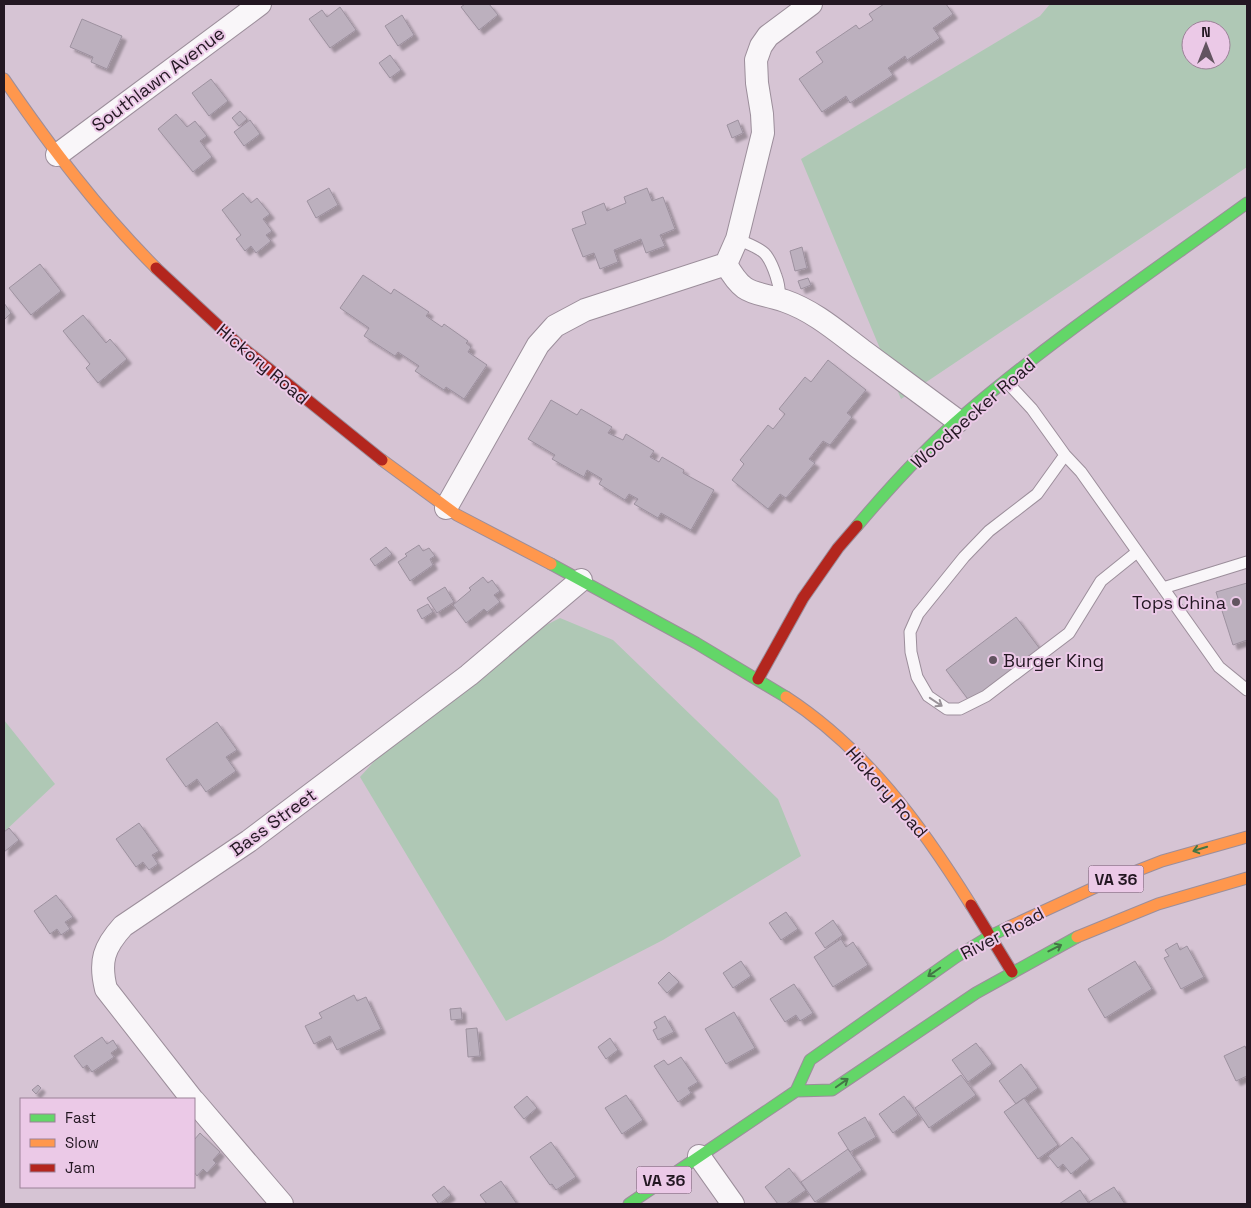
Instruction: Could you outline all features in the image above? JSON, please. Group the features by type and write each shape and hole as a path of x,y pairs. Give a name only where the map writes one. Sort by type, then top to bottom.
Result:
{"main road":[{"name":"Hickory Road","path":"4,79 57,155 89,196 128,239 154,267 224,332 286,385 446,508 612,596 758,679 796,703 824,724 857,753 930,841 1012,972"},
{"name":"Woodpecker Road","path":"758,679 803,598 838,548 893,484 958,421 1006,381 1247,203"},
{"name":"River Road","path":"796,1091 810,1060 909,989 990,936 1098,886 1162,861 1247,837"},
{"name":"VA 36","path":"629,1204 796,1091 832,1090 976,993 1051,950 1084,934 1158,904 1247,878"}],"street":[{"name":"Southlawn Avenue","path":"57,155 260,4"},
{"path":"446,508 538,345 555,326 585,310 726,264 737,239 763,133 756,60 761,46 768,36 811,4"},
{"path":"726,264 733,278 745,289 779,300 818,317 958,421"},
{"name":"Bass Street","path":"191,1098 106,989 102,974 103,958 110,940 123,926 249,841 469,675 581,580"},
{"name":"Bass Street","path":"195,1102 282,1204"},
{"path":"699,1156 733,1204"}],"lane":[{"path":"737,239 761,250 770,258 780,289 779,300"},
{"path":"1006,381 1032,409 1081,472 1219,667 1247,690"},
{"path":"1066,455 1037,494 988,531 964,557 918,614 910,632 913,661 917,677 928,696 947,709 960,709 986,696 1070,633 1101,581 1137,552"},
{"path":"1163,588 1247,562"}],"green space":[{"path":"1050,4 1247,4 1247,167 901,399 801,159 1040,16"},
{"path":"560,618 613,640 778,799 801,856 663,940 506,1021 360,777 457,670"},
{"path":"4,720 55,784 4,832"}],"building":[{"path":"465,4 489,4 498,15 479,30 461,7"},
{"path":"884,4 946,4 953,14 933,28 940,38 907,60 905,56 888,68 893,75 850,103 846,96 822,112 799,79 823,62 816,52 856,25 859,29 873,20 869,14"},
{"path":"340,7 356,30 330,48 309,19 322,10 327,17"},
{"path":"402,15 414,35 398,46 385,26"},
{"path":"82,19 122,36 107,69 91,62 93,57 70,47"},
{"path":"390,55 401,70 390,78 379,63"},
{"path":"211,79 228,101 209,116 192,93"},
{"path":"240,111 247,119 239,126 232,118"},
{"path":"176,114 187,127 195,121 207,136 200,141 212,157 193,172 158,129"},
{"path":"250,120 260,134 244,146 234,132"},
{"path":"738,120 743,133 732,138 727,125"},
{"path":"329,188 338,205 316,218 307,201"},
{"path":"647,188 652,201 663,197 675,229 660,235 665,246 646,253 641,239 614,250 618,262 600,269 594,253 583,257 572,229 586,224 582,212 604,203 607,211 626,203 624,197"},
{"path":"243,193 251,203 257,198 270,214 263,219 272,231 266,235 271,241 256,253 251,246 245,251 236,239 241,235 222,210"},
{"path":"802,247 807,268 795,271 790,251"},
{"path":"40,264 61,291 31,315 9,288"},
{"path":"363,275 391,294 394,289 429,312 426,316 442,327 444,324 468,341 466,343 471,347 468,352 487,365 464,399 446,387 444,390 415,371 419,366 398,352 395,356 364,336 369,328 340,308"},
{"path":"808,278 811,285 801,289 798,281"},
{"path":"4,303 11,313 4,320"},
{"path":"83,315 106,343 110,339 127,359 98,383 86,368 90,364 63,331"},
{"path":"828,360 866,390 847,413 852,417 830,445 823,441 809,459 815,463 786,498 780,494 768,509 732,480 744,464 740,460 768,425 773,429 785,414 779,409 805,377 811,382"},
{"path":"551,400 577,415 581,409 612,427 608,433 623,440 626,434 654,451 650,457 659,462 662,457 684,470 683,473 714,490 691,530 661,513 658,518 634,504 638,499 629,494 625,500 599,484 602,479 587,470 584,477 552,459 555,455 528,439"},
{"path":"419,545 423,551 429,548 435,556 430,559 433,565 410,581 398,562 407,556 405,554"},
{"path":"386,547 392,554 375,566 370,559"},
{"path":"483,577 488,583 492,580 500,591 494,595 500,602 487,612 484,609 466,623 453,605 471,590 469,588"},
{"path":"1247,583 1247,640 1233,645 1216,592"},
{"path":"445,587 454,602 437,613 427,598"},
{"path":"428,604 433,612 422,619 417,610"},
{"name":"Burger King","path":"1016,617 1040,649 970,702 946,670"},
{"path":"217,722 237,750 226,757 236,771 206,792 197,779 186,787 166,759"},
{"path":"139,823 159,851 152,855 158,864 149,870 143,862 136,867 116,839"},
{"path":"9,828 19,840 4,852 4,832"},
{"path":"56,895 73,917 65,922 70,929 61,935 57,929 50,934 34,911"},
{"path":"786,912 798,929 781,940 769,923"},
{"path":"833,920 843,935 825,948 815,933"},
{"path":"841,939 846,947 853,942 868,965 833,987 814,957"},
{"path":"1177,943 1180,950 1187,946 1204,977 1181,989 1164,958 1169,956 1165,950"},
{"path":"741,961 751,976 733,988 723,973"},
{"path":"1135,961 1152,989 1105,1018 1088,989"},
{"path":"669,972 679,982 667,993 658,983"},
{"path":"794,984 813,1013 800,1021 796,1015 785,1022 770,999"},
{"path":"354,995 357,1001 366,997 381,1029 337,1050 330,1036 314,1044 305,1026 322,1018 319,1013"},
{"path":"461,1008 462,1019 451,1020 450,1009"},
{"path":"734,1012 755,1048 726,1064 705,1029"},
{"path":"665,1016 674,1032 658,1040 653,1030 657,1028 654,1022"},
{"path":"477,1028 480,1056 468,1057 466,1029"},
{"path":"102,1037 107,1044 113,1040 118,1048 111,1053 114,1057 92,1072 87,1065 83,1068 74,1056"},
{"path":"610,1038 618,1050 606,1059 598,1047"},
{"path":"976,1043 992,1064 968,1082 952,1060"},
{"path":"1245,1046 1247,1051 1247,1076 1236,1081 1224,1056"},
{"path":"681,1057 698,1082 688,1088 691,1093 678,1102 654,1066 664,1060 668,1065"},
{"path":"1021,1064 1038,1088 1016,1104 999,1081"},
{"path":"961,1075 976,1095 929,1128 915,1108"},
{"path":"38,1085 41,1088 36,1094 32,1090"},
{"path":"626,1095 643,1120 622,1134 605,1108"},
{"path":"527,1096 537,1108 524,1119 514,1107"},
{"path":"904,1096 918,1115 893,1133 879,1114"},
{"path":"1024,1098 1058,1145 1038,1159 1004,1112"},
{"path":"865,1117 876,1137 850,1152 838,1133"},
{"path":"200,1133 220,1152 213,1160 216,1163 207,1173 203,1169 197,1176 195,1173 195,1139"},
{"path":"1072,1137 1090,1159 1071,1174 1063,1164 1058,1168 1048,1156"},
{"path":"551,1142 576,1177 556,1190 552,1184 550,1185 530,1157"},
{"path":"848,1149 862,1170 815,1202 801,1182"},
{"path":"789,1168 806,1190 786,1204 778,1204 765,1187"},
{"path":"501,1181 517,1204 487,1204 480,1195"},
{"path":"444,1186 451,1195 439,1204 432,1195"},
{"path":"1114,1187 1125,1204 1090,1204 1089,1202"},
{"path":"1080,1190 1089,1204 1059,1204"}],"traffic: fast":[{"path":"857,526 922,454 950,427 999,386 1104,306 1247,203"},
{"path":"551,564 696,643 786,697"},
{"path":"629,1204 796,1091 810,1060 956,957 990,936 1009,927"},
{"path":"796,1091 832,1090 976,993 1077,937"}],"traffic: slow":[{"path":"4,79 76,177 114,223 156,268"},
{"path":"382,460 457,515 551,564"},
{"path":"786,697 842,740 867,765 912,818 971,905"},
{"path":"1009,927 1098,886 1162,861 1247,837"},
{"path":"1077,937 1158,904 1247,878"}],"traffic: jam":[{"path":"156,268 238,344 382,460"},
{"path":"758,679 803,598 838,548 857,526"},
{"path":"971,905 1012,972"}],"place":[{"name":"Tops China","path":"1236,602"},
{"name":"Burger King","path":"993,660"}]}
